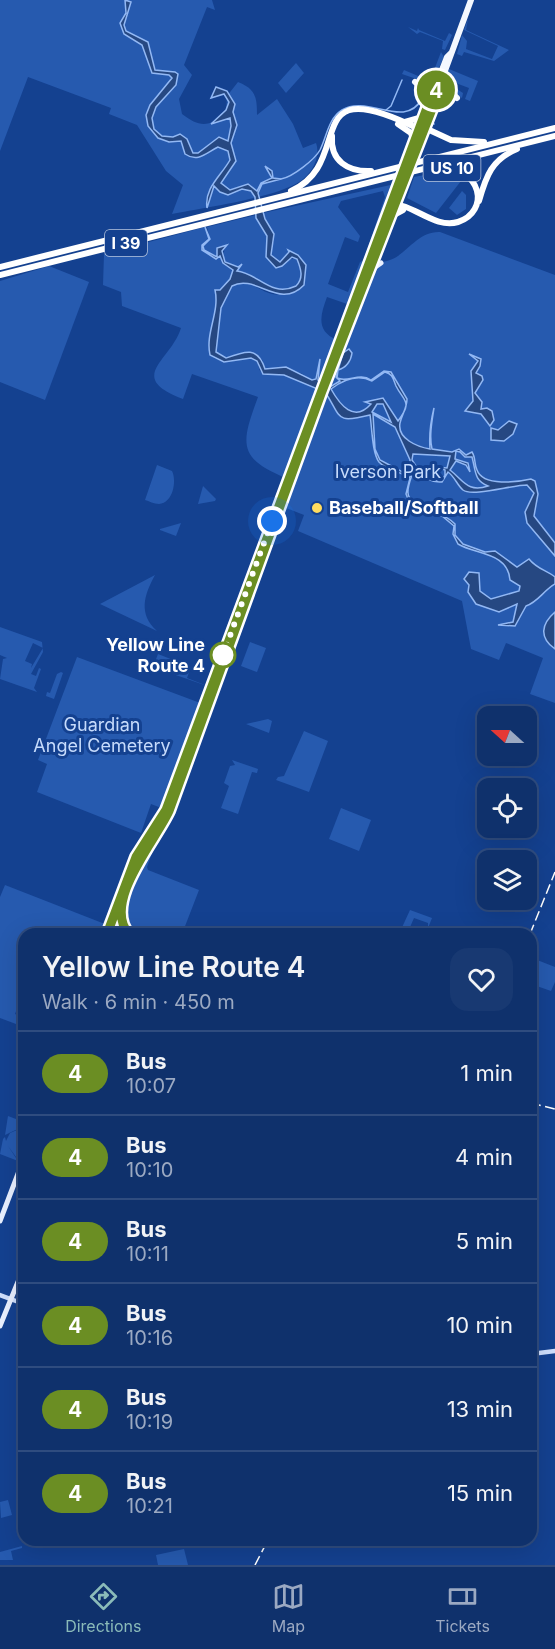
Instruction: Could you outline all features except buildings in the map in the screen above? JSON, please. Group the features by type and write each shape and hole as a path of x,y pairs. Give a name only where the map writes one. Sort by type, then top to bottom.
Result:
{"highway":[{"path":"423,128 439,76 471,0"},
{"path":"402,122 417,120 452,58 450,54"},
{"path":"393,205 414,142 429,118 434,91 445,62"},
{"path":"415,82 457,98"},
{"path":"423,128 438,99 446,94"},
{"path":"261,201 292,190 312,177 321,162 333,124 345,112 364,108 423,128 444,138 472,143 535,133"},
{"path":"383,171 354,170 338,160 331,140 334,129 342,118 353,111 366,111 402,126 411,133 414,142"},
{"name":"US 10","path":"410,158 421,138 423,128"},
{"name":"I 39","path":"0,267 555,128"},
{"name":"I 39","path":"0,275 555,136"},
{"path":"393,205 446,226 465,221 475,211 488,172 496,161 515,150 543,140"},
{"name":"US 10","path":"356,186 433,169 452,168 467,174 477,193 471,212 454,223 436,219"},
{"name":"US 10","path":"398,197 402,180"},
{"path":"398,197 436,219"},
{"path":"393,205 436,219"},
{"path":"388,216 403,210"}],"main road":[{"path":"364,285 370,259 398,197"},
{"path":"324,384 378,234 388,216"},
{"path":"109,928 136,857 166,810 321,391 364,285 373,268 384,262 370,259"},
{"path":"125,928 122,923 122,908 139,861 169,811 321,391"},
{"path":"0,1221 18,1174"},
{"path":"0,1326 18,1282"},
{"path":"0,1295 18,1302"},
{"path":"537,1353 555,1351"}],"green space":[{"path":"0,0 212,0 215,10 207,7 184,65 192,75 179,99 182,114 194,122 205,124 215,121 226,112 227,96 238,82 252,91 257,104 257,115 277,99 293,124 303,148 316,143 317,154 314,165 299,182 288,188 238,202 172,214 183,185 166,171 137,125 109,114 111,108 28,77 0,151"},
{"path":"468,19 466,30 509,50 494,61 464,52 462,56 457,54 462,35 467,41 466,49 492,59 498,46 464,30"},
{"path":"408,27 417,31 418,28 445,41 449,33 452,35 445,50 442,49 443,41 420,32 417,34"},
{"path":"441,52 444,57 431,84 402,74 404,70 430,81"},
{"path":"296,63 304,73 286,93 278,83"},
{"path":"449,69 478,81 470,101 465,99 469,88 453,82 452,86 463,93 462,98 444,84"},
{"path":"445,171 452,172 452,179 461,181 436,213 407,198 414,177"},
{"path":"395,184 365,256 385,197 383,191 341,201 338,207 360,236 358,242 345,237 328,284 348,292 360,262 363,261 364,264 350,305 327,297 322,317 323,327 330,336 337,340 321,384 318,380 319,363 316,379 312,380 301,373 274,368 265,369 263,361 257,354 234,355 226,358 217,354 215,339 218,319 224,300 232,286 247,283 276,294 298,291 306,265 289,250 282,262 273,259 271,250 274,241 263,213"},
{"path":"462,191 466,195 466,209 457,215 449,208"},
{"path":"256,215 266,234 268,257 272,264 276,268 288,259 297,259 302,276 296,286 287,289 272,287 237,271 240,264 238,267 226,264 223,259 225,245 217,257 204,250 203,246 210,239 207,227"},
{"path":"205,227 209,239 203,244 202,250 216,259 221,255 221,261 233,270 230,279 220,291 215,290 216,307 212,340 214,358 224,362 251,357 257,361 260,371 290,376 318,389 286,478 259,463 251,456 247,447 248,426 258,397 192,374 183,399 166,391 157,383 154,376 156,368 176,340 181,328 122,306 121,292 103,285 104,254"},
{"name":"Iverson Park","path":"440,232 555,275 555,703 530,694 543,658 506,643 499,660 471,649 462,601 298,531 304,515 281,506 373,261 383,262 392,259 422,237"},
{"path":"49,266 89,282 45,400 0,382 0,281"},
{"path":"157,465 172,471 174,480 171,496 164,503 159,504 145,500"},
{"path":"203,486 216,499 215,501 198,504"},
{"path":"181,523 176,536 160,530 160,529"},
{"path":"155,575 146,597 145,611 151,625 157,631 100,604"},
{"path":"0,627 42,642 43,648 33,643 25,661 32,664 31,668 43,649 31,674 36,676 39,668 41,669 34,688 37,692 0,679 3,659 7,658 0,655"},
{"path":"250,642 266,648 257,672 241,666"},
{"path":"158,654 191,667 187,678 210,687 153,667"},
{"name":"Guardian Angel Cemetery","path":"77,657 203,704 164,809 151,804 141,833 37,792 47,764 38,760"},
{"path":"63,673 54,699 46,696 47,692 50,693 57,674"},
{"path":"268,719 272,721 269,733 246,724"},
{"path":"304,731 328,741 309,792 276,780 284,776"},
{"path":"232,760 258,769 257,773 252,772 238,814 221,808 229,786 224,783 230,766 235,765"},
{"path":"341,808 371,820 359,851 329,839"},
{"path":"154,841 156,842 148,870 199,890 184,928 126,928 122,917 122,908 138,867"},
{"path":"5,885 110,926 109,928 18,928 18,1006 15,1014 18,1015 18,1025 0,1018 0,897"},
{"path":"410,910 432,918 428,928 428,923 414,918 410,928 402,928"},
{"path":"537,960 555,967 555,982 551,991 537,986"},
{"path":"8,1116 18,1120 18,1129 5,1135"},
{"path":"18,1130 18,1160 8,1146 18,1161 0,1154 3,1139 5,1137 6,1141 10,1133"},
{"path":"8,1500 12,1515 1,1518 0,1502"},
{"path":"22,1546 22,1548 11,1551 13,1560 0,1560 0,1552"},
{"path":"184,1549 188,1565 158,1565 156,1555"}],"shaded area":[{"path":"125,0 131,2 124,25 126,31 148,42 155,70 178,74 176,85 156,107 152,118 154,129 162,136 173,137 180,134 187,139 193,153 198,153 219,137 228,141 230,118 211,124 226,110 229,102 224,94 211,98 216,87 227,91 235,104 233,112 237,125 231,143 236,161 221,183 230,190 248,184 257,191 261,183 272,178 265,166 272,171 273,178 281,179 262,184 258,193 265,219 274,234 271,255 280,262 289,252 288,250 298,255 306,265 304,285 295,292 277,293 241,283 232,286 221,308 216,352 226,358 250,352 259,357 265,369 286,367 312,380 316,379 320,359 318,380 330,387 340,381 337,378 362,377 371,380 384,371 391,372 407,399 406,407 406,402 392,377 385,372 372,381 361,378 351,379 331,389 343,406 353,412 359,412 371,404 365,402 383,398 398,421 404,411 400,429 405,438 414,444 430,449 430,428 434,408 432,449 452,452 459,449 466,455 472,452 477,470 486,479 501,482 531,479 535,481 538,494 534,516 555,543 555,556 527,523 525,512 534,493 527,485 468,492 461,488 448,472 442,482 437,482 423,476 414,468 408,488 409,497 413,501 442,515 455,524 455,535 463,544 485,552 495,551 517,567 529,559 555,577 555,584 526,606 515,626 498,625 513,622 517,604 499,612 476,604 468,592 469,585 464,579 469,572 479,573 480,591 491,599 519,591 520,586 510,580 504,564 497,559 458,544 453,534 454,526 442,516 410,504 406,494 410,478 386,467 377,458 374,446 370,415 344,418 337,413 325,392 284,375 263,374 257,361 251,358 224,362 210,355 209,339 216,306 215,290 220,290 230,279 233,270 223,263 220,256 216,259 202,250 202,245 209,239 205,227 210,239 203,246 204,250 217,257 217,248 227,245 222,251 225,262 238,267 242,264 237,271 272,287 287,289 296,286 301,277 301,270 297,259 292,257 276,268 266,257 267,236 256,218 255,197 251,191 242,189 228,195 220,192 214,186 207,208 208,194 230,160 228,151 218,147 202,156 190,157 185,154 181,141 169,142 158,138 148,126 146,115 150,105 172,78 169,75 152,73 142,45 124,34 120,23 126,13","holes":["377,404 383,404 391,422 372,412","373,414 395,427 410,460 410,476 380,460 375,449","456,451 465,457 472,457 478,478 488,486 471,487 450,470 456,461 466,465 470,472 468,463 455,459","413,454 450,456 447,468 436,467 445,470 445,476 437,481 422,475 412,460"]},
{"path":"349,349 352,353 351,359 338,370 343,353"},
{"path":"469,354 481,359 476,373 482,376 483,380 475,393 482,402 481,409 487,408 492,411 494,420 490,426 481,414 465,411 473,401 471,371 478,361"},
{"path":"509,421 517,424 513,434 504,441 491,440 491,428 498,430"},
{"path":"555,612 555,649 546,640 544,631 547,621"}],"waterway":[{"path":"386,110 391,106 402,80"},
{"path":"281,179 309,163 317,154 331,123 342,110 352,106 363,106 406,112 414,108 422,99"}],"railway":[{"path":"532,928 555,872"},
{"path":"537,1104 555,1109"},
{"path":"255,1565 265,1546"}],"bus line":[{"name":"4","path":"109,928 136,857 166,810 358,287 434,89 439,91 322,391 169,811 141,857 126,895 121,919 124,928"}],"place":[{"name":"Baseball/Softball","path":"317,508"},
{"name":"Yellow Line Route 4","path":"223,655"}],"route":[{"path":"223,655 272,521"}]}
